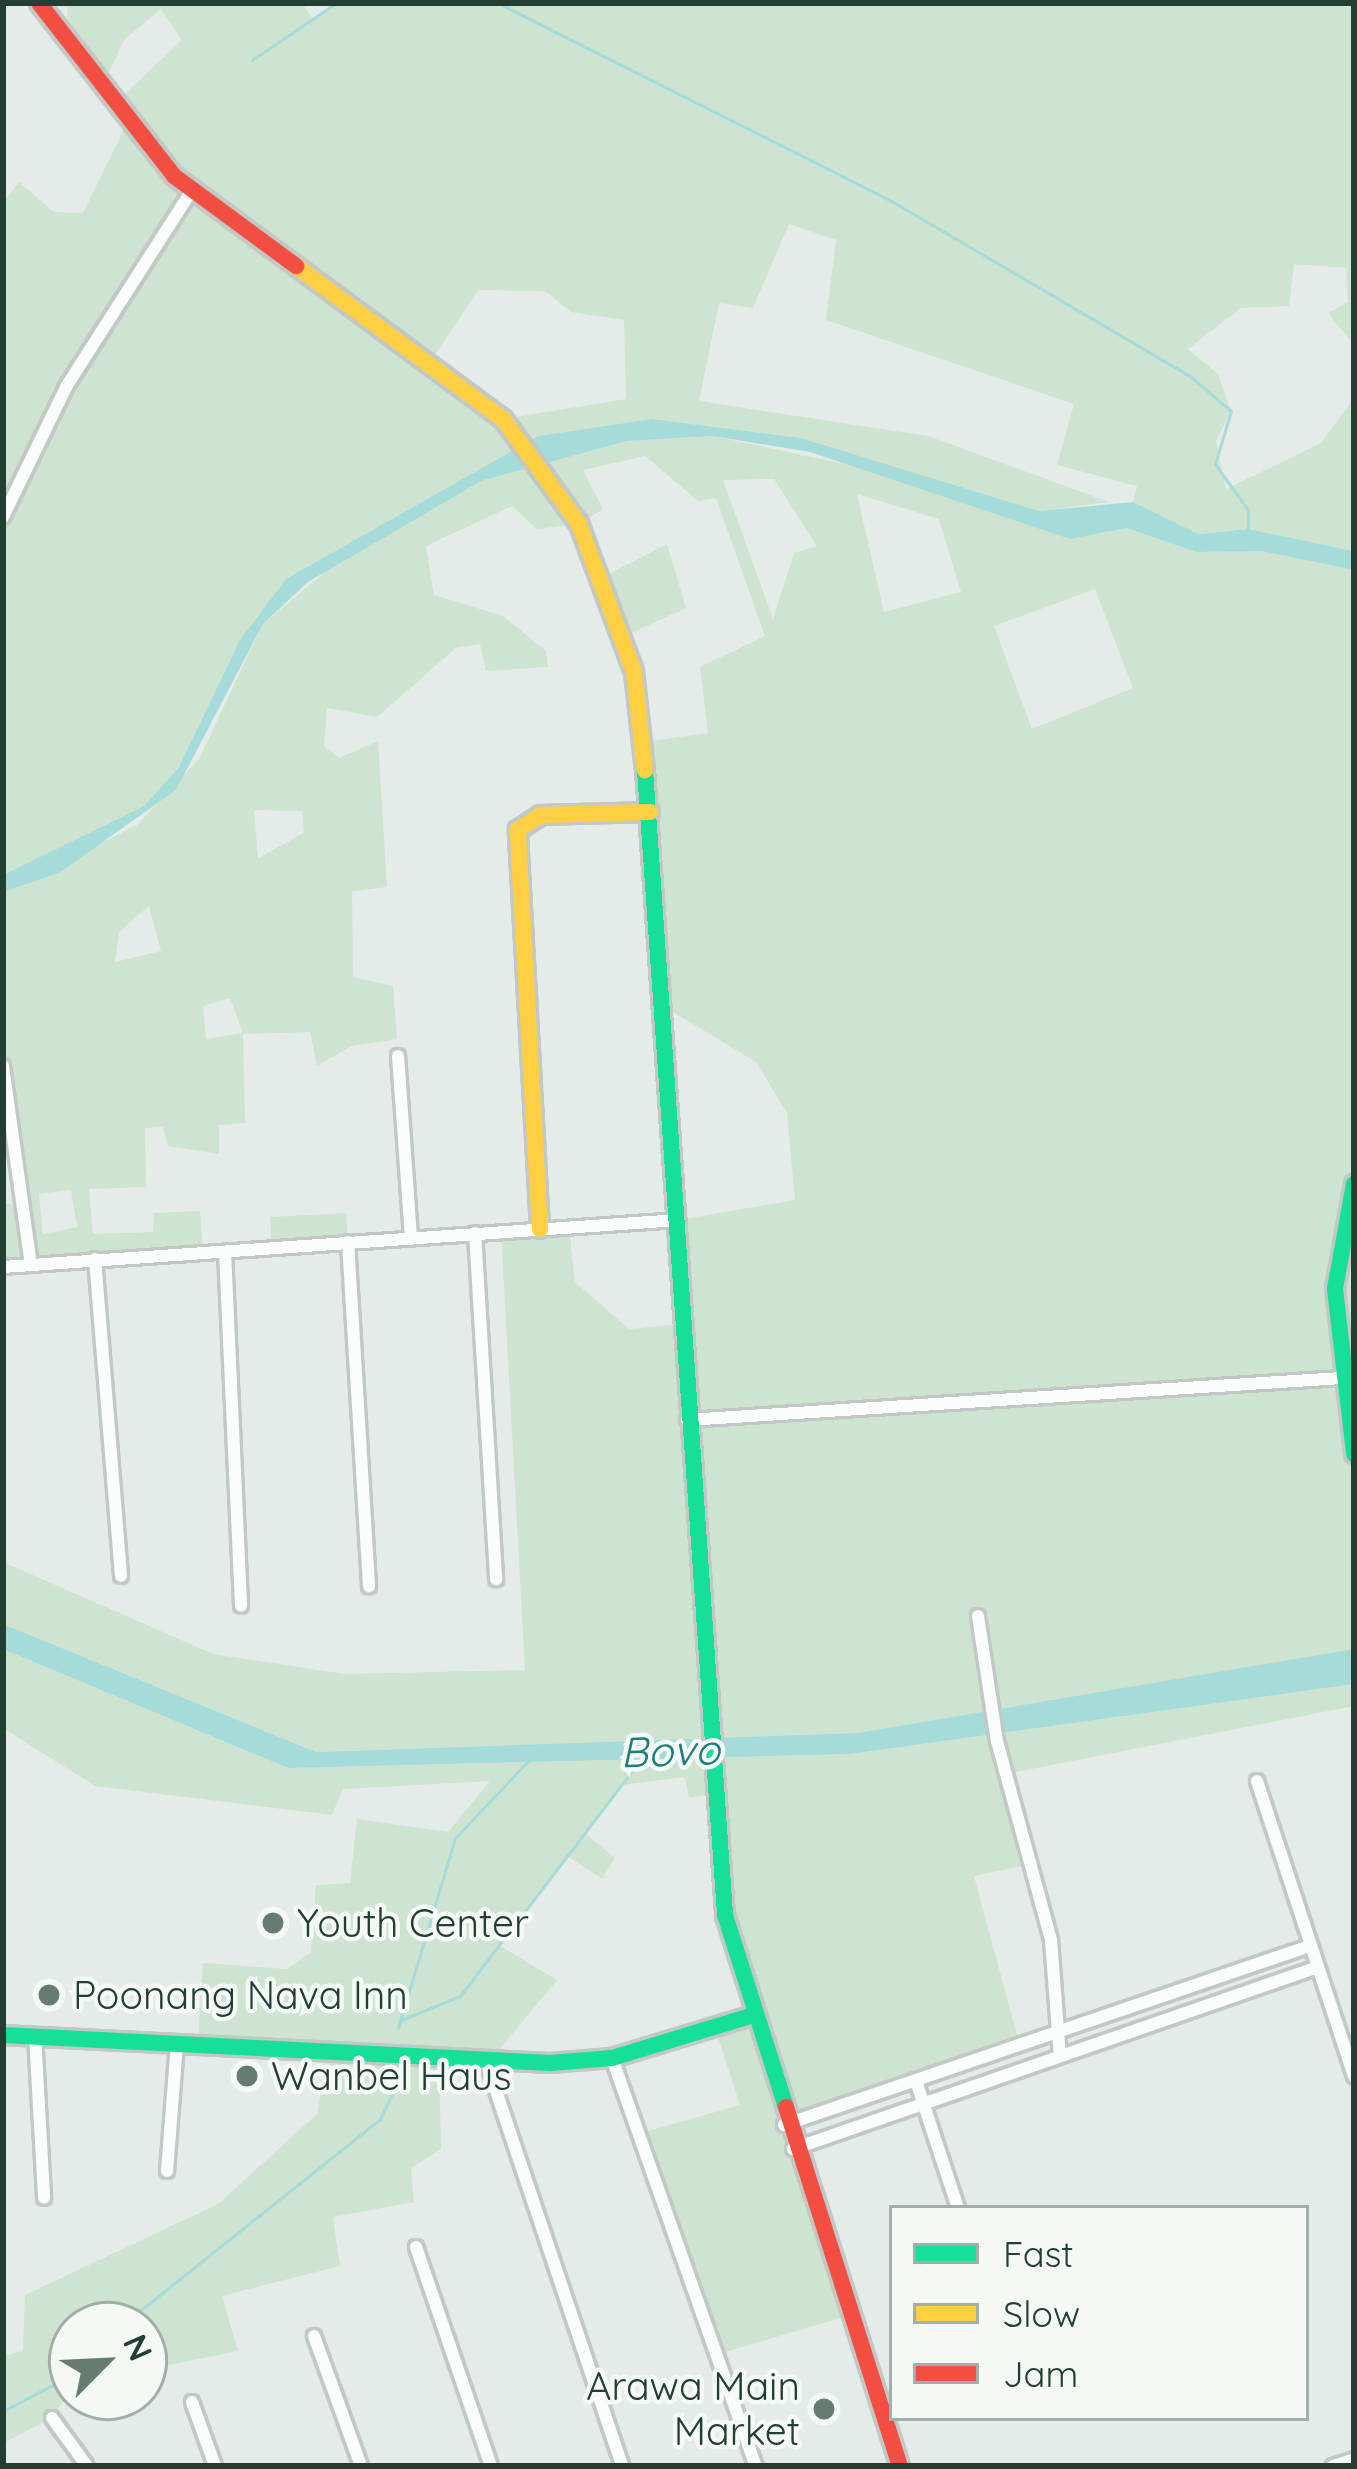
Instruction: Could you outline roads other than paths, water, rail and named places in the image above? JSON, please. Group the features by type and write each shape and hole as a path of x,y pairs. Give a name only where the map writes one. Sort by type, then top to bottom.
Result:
{"street":[{"path":"39,3 126,125 193,190 406,339 519,436 548,473 603,577 634,672 650,812 678,1220 703,1717 724,1915 783,2126 900,2466"},
{"path":"3,518 66,387 193,190"},
{"path":"540,1229 518,830 541,815 650,812"},
{"path":"398,1056 411,1238"},
{"path":"3,1066 31,1264"},
{"path":"1354,1184 1335,1289 1341,1378 1354,1454"},
{"path":"3,1267 678,1220"},
{"path":"475,1233 496,1580"},
{"path":"349,1242 369,1586"},
{"path":"224,1252 241,1606"},
{"path":"95,1259 121,1576"},
{"path":"686,1420 1341,1378"},
{"path":"977,1616 997,1741 1051,1940 1054,2034 1060,2056"},
{"path":"1257,1781 1307,1947 1354,2076"},
{"path":"783,2126 1307,1947"},
{"path":"791,2149 1315,1968"},
{"path":"3,2035 487,2065 612,2058 750,2016"},
{"path":"35,2035 44,2198"},
{"path":"167,2170 177,2043"},
{"path":"612,2058 756,2466"},
{"path":"487,2065 622,2466"},
{"path":"916,2081 957,2205"},
{"path":"416,2247 490,2466"},
{"path":"314,2336 361,2466"},
{"path":"192,2402 215,2466"},
{"path":"54,2421 87,2466"},
{"path":"1333,2466 1354,2459"}],"water":[{"path":"652,419 801,438 1039,511 1133,502 1199,534 1248,529 1354,551 1354,570 1261,551 1196,552 1127,528 1070,539 810,452 713,436 627,441 481,481 308,582 263,624 176,790 59,873 3,892 3,875 144,806 179,767 240,640 286,579 538,436"},
{"name":"Bovo","path":"3,1624 316,1752 856,1733 1354,1649 1354,1684 850,1754 288,1768 3,1649"}],"waterway":[{"path":"252,60 336,3"},
{"path":"498,3 888,199 1191,377 1231,411 1215,464 1248,510 1248,530"},
{"name":"Bovo","path":"399,2021 460,1996 644,1755"},
{"path":"398,2028 455,1838 527,1762"},
{"path":"152,2301 380,2119 399,2079"},
{"path":"3,2411 48,2388"}],"place":[{"name":"Youth Center","path":"273,1923"},
{"name":"Poonang Nava Inn","path":"49,1995"},
{"name":"Wanbel Haus","path":"247,2076"},
{"name":"Arawa Main Market","path":"824,2409"}]}
